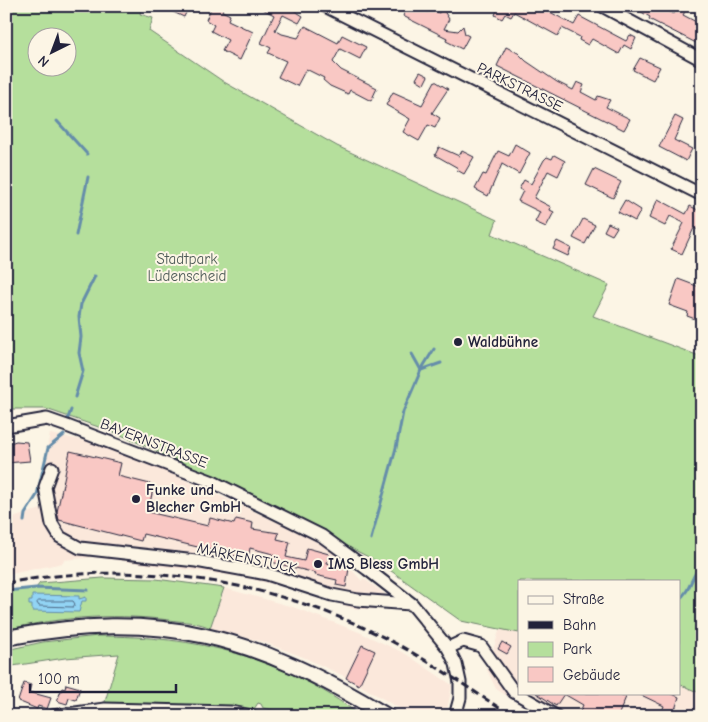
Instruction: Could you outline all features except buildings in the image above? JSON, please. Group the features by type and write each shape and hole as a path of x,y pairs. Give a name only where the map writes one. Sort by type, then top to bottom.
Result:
{"main road":[{"path":"6,638 91,626 136,626 199,633 246,646 307,671 387,716"}],"street":[{"name":"PARKSTRASSE","path":"325,6 702,195"},
{"path":"602,6 702,60"},
{"name":"BAYERNSTRASSE","path":"6,426 47,419 213,482 322,536 412,604 448,648"},
{"name":"MÄRKENSTÜCK","path":"52,468 45,487 50,516 60,537 74,546 92,551 196,561 267,574 332,595 358,600 412,604"},
{"path":"455,716 460,698 460,682 456,664 448,648 463,641 481,646 514,692 556,716"},
{"path":"52,716 105,709 231,712 252,716"}],"shaded area":[{"path":"50,434 87,441 128,454 308,536 334,551 362,581 363,578 408,611 398,609 355,609 294,589 241,577 93,557 64,560 63,563 6,575 6,520 44,508 37,495"},
{"path":"224,588 293,607 359,632 406,654 452,685 446,716 412,716 346,677 303,657 263,642 210,628"},
{"path":"500,628 518,633 518,694 680,694 680,684 702,694 702,716 539,716 496,689 487,670"}],"green space":[{"name":"Stadtpark Lüdenscheid","path":"6,6 142,6 140,14 153,18 149,31 224,82 337,146 497,220 492,234 609,285 593,316 702,357 702,694 680,684 680,580 518,580 518,633 461,621 380,563 215,478 119,434 46,409 6,409"},
{"path":"103,578 156,579 224,588 210,628 199,624 156,619 91,617 27,625 6,630 6,591 36,588 40,583"},
{"path":"98,636 169,640 203,645 237,654 269,664 300,678 331,695 361,716 300,716 263,708 258,703 254,709 104,705 119,654 65,658 6,667 6,650 43,642"}],"water":[{"path":"32,595 79,596 79,599 86,597 86,601 82,601 79,612 32,611 32,605 29,605 29,601 32,601"}],"waterway":[{"path":"57,121 87,154"},
{"path":"76,235 88,177"},
{"path":"75,397 83,371 79,353 81,304 95,276"},
{"path":"371,539 396,448 403,412 421,370 434,349"},
{"path":"412,354 421,370 441,363"},
{"path":"68,418 71,410"},
{"path":"24,521 25,514 37,495 48,448 64,435"},
{"path":"680,598 686,592 695,573 702,564"},
{"path":"6,591 36,588 88,590"}],"railway":[{"path":"6,583 55,576 105,573 154,574 251,589 298,602 344,619 389,640 436,667 512,716"}],"place":[{"name":"Waldbühne","path":"458,342"},
{"name":"Funke und Blecher GmbH","path":"136,499"},
{"name":"IMS Bless GmbH","path":"318,564"}]}
